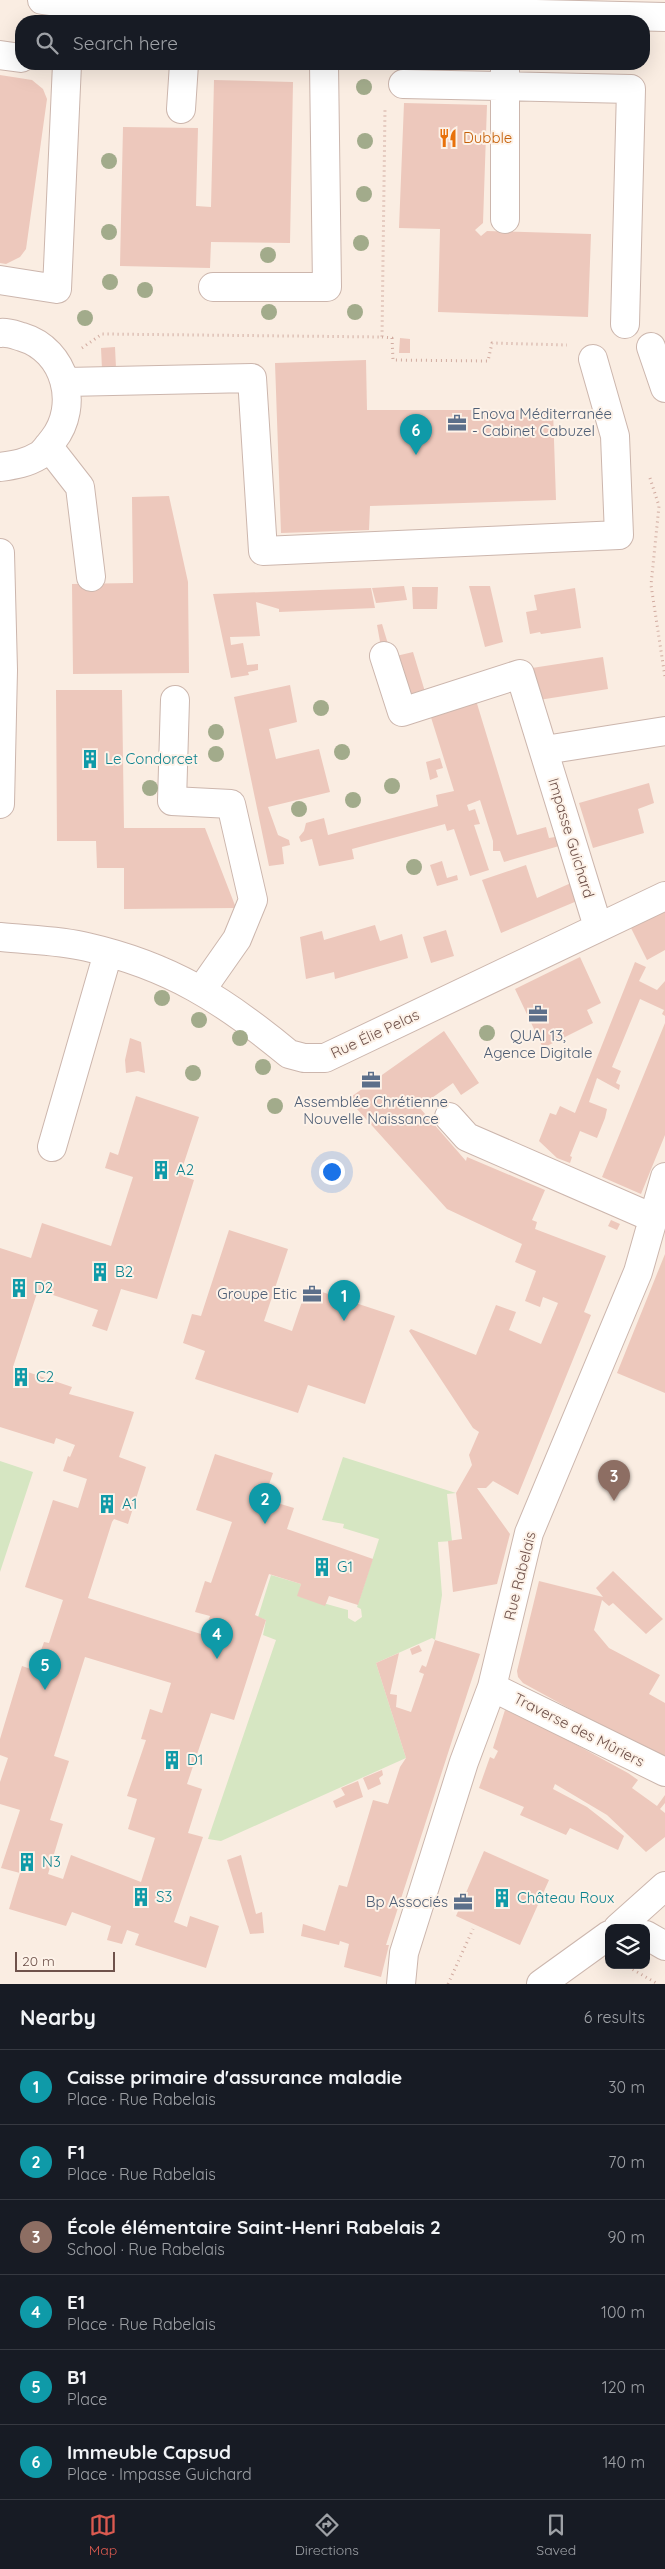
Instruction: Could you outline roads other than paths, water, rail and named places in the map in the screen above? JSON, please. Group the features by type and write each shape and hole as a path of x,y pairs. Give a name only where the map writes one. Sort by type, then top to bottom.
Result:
{"street":[{"path":"57,8 254,15"},
{"path":"650,17 665,17"},
{"path":"0,55 15,57"},
{"path":"0,280 56,289 64,70"},
{"path":"181,109 184,70"},
{"path":"213,287 328,287 324,70"},
{"path":"505,75 505,219"},
{"path":"403,84 505,75 631,89 625,324"},
{"path":"0,333 34,341 52,356 66,382 68,406 62,428 42,454 21,464 0,467"},
{"path":"651,347 665,388"},
{"path":"66,382 252,378 263,551 619,535 615,436 593,359"},
{"path":"48,446 80,487 91,577"},
{"path":"0,553 3,670 0,804"},
{"name":"Impasse Guichard","path":"384,656 402,712 520,674 598,927"},
{"path":"175,700 172,801 231,804 252,900 237,939 202,989"},
{"path":"545,750 665,731"},
{"name":"Rue Élie Pelas","path":"0,937 86,946 156,966 202,989 290,1054 304,1058 325,1058 665,896"},
{"path":"52,1147 108,953"},
{"path":"449,1117 467,1137 653,1218"},
{"name":"Rue Rabelais","path":"401,1984 407,1943 464,1762 492,1687 529,1534 638,1272 665,1177"},
{"name":"Traverse des Mûriers","path":"492,1687 665,1772"},
{"path":"631,1924 665,1886"},
{"path":"650,1940 665,1946"},
{"path":"541,1984 605,1943"}],"place":[{"name":"Dubble","path":"448,138"},
{"name":"Enova Méditerranée - Cabinet Cabuzel","path":"457,423"},
{"name":"Immeuble Capsud","path":"416,455"},
{"name":"Le Condorcet","path":"90,759"},
{"name":"QUAI 13, Agence Digitale","path":"538,1014"},
{"name":"Assemblée Chrétienne Nouvelle Naissance","path":"371,1080"},
{"name":"A2","path":"161,1170"},
{"name":"B2","path":"100,1272"},
{"name":"D2","path":"19,1288"},
{"name":"Groupe Etic","path":"312,1294"},
{"name":"Caisse primaire d'assurance maladie","path":"344,1321"},
{"name":"C2","path":"21,1377"},
{"name":"École élémentaire Saint-Henri Rabelais 2","path":"614,1501"},
{"name":"A1","path":"107,1504"},
{"name":"F1","path":"265,1524"},
{"name":"G1","path":"322,1567"},
{"name":"E1","path":"217,1659"},
{"name":"B1","path":"45,1690"},
{"name":"D1","path":"172,1760"},
{"name":"N3","path":"27,1862"},
{"name":"S3","path":"141,1897"},
{"name":"Château Roux","path":"502,1898"},
{"name":"Bp Associés","path":"463,1902"}]}
